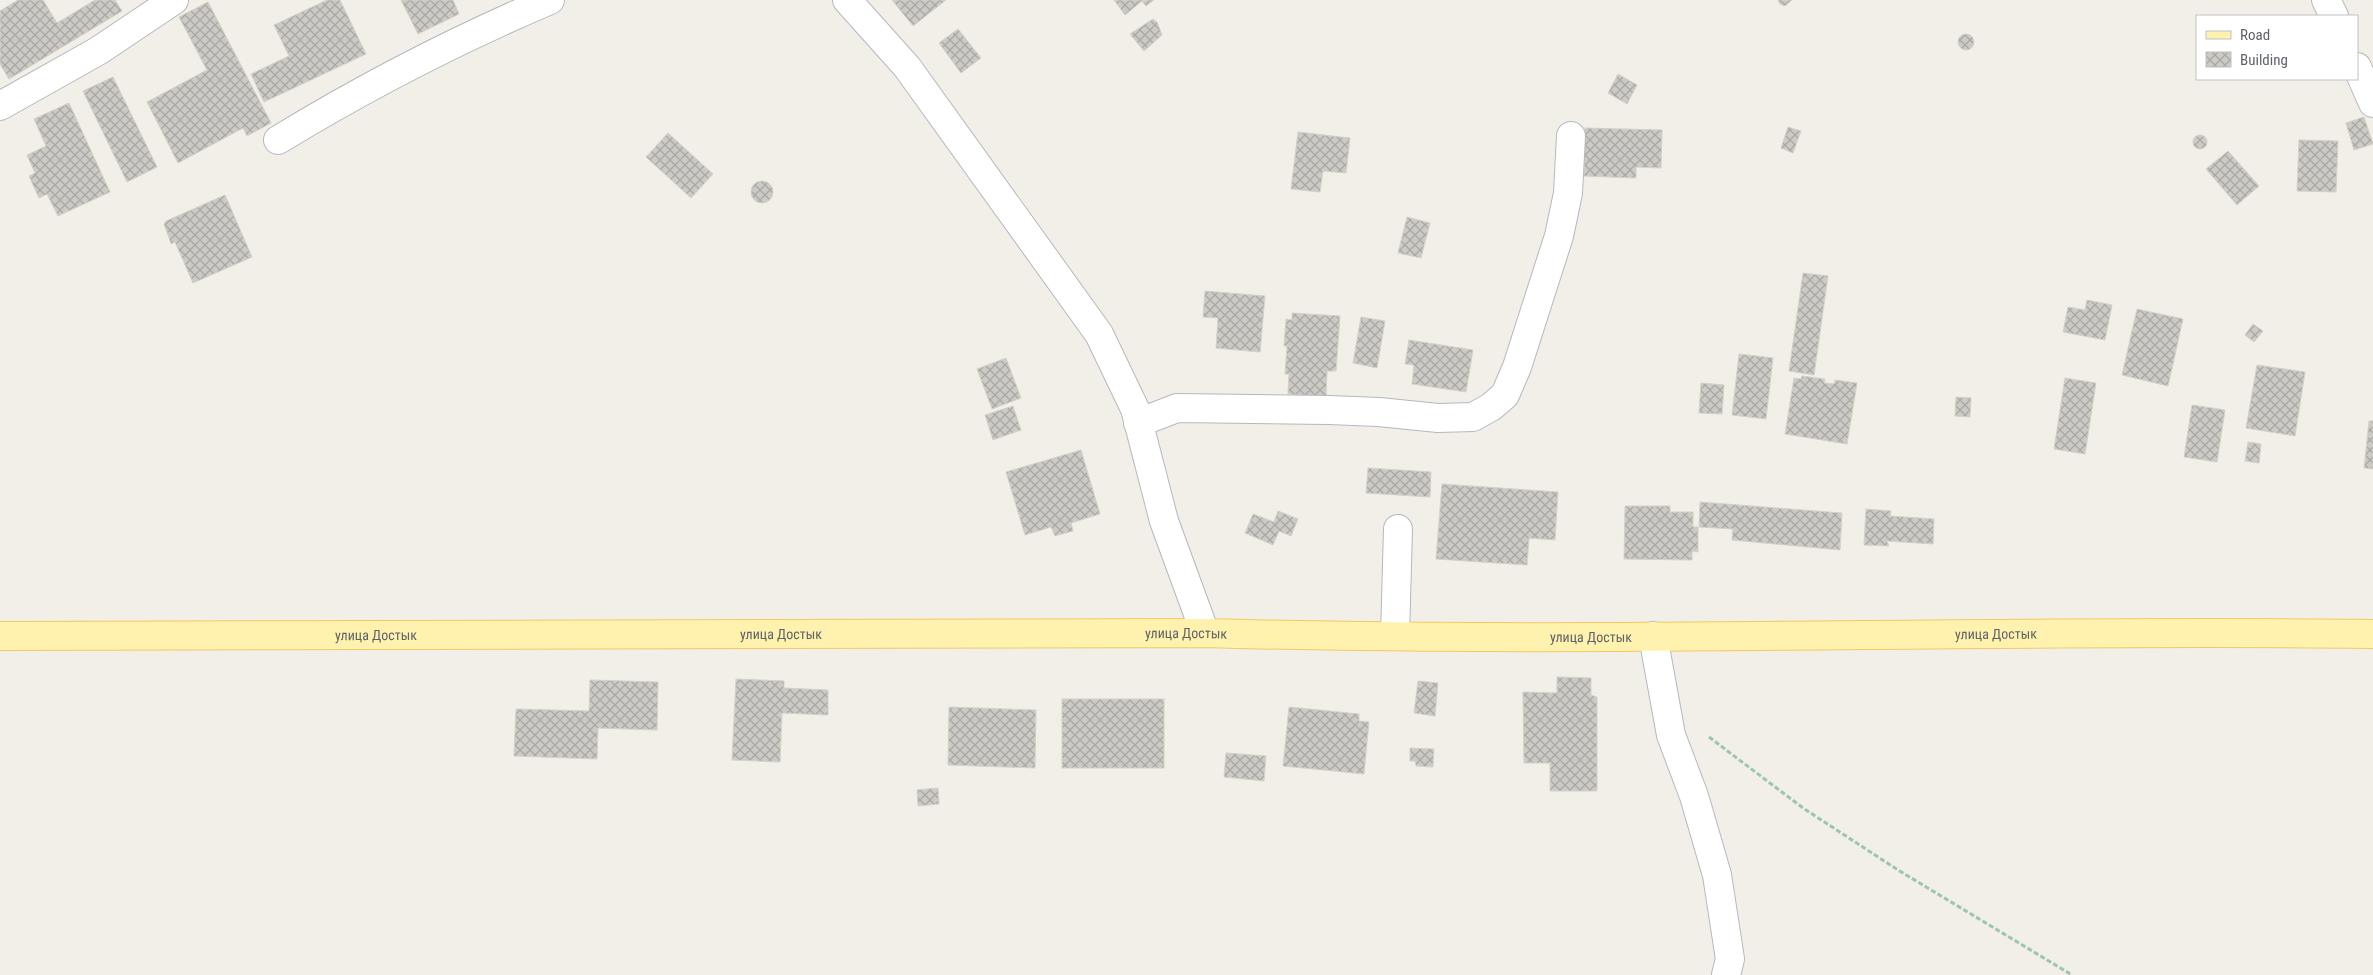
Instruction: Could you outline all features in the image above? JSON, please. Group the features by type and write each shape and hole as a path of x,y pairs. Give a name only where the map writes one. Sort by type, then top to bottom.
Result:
{"main road":[{"name":"улица Достык","path":"0,636 1205,632 1395,636 1653,636 2166,631 2373,634"}],"street":[{"path":"0,106 98,51 174,0"},
{"path":"278,140 326,111 468,36 550,0"},
{"path":"847,0 907,67 1099,334 1135,409 1164,521 1205,632"},
{"path":"2326,0 2334,15"},
{"path":"2364,74 2373,103"},
{"path":"1138,423 1177,408 1338,410 1438,418 1473,417 1491,407 1505,395 1517,367 1559,236 1568,193 1571,136"},
{"path":"1395,636 1398,529"},
{"path":"1653,636 1671,735 1694,796 1717,875 1730,959 1726,975"}],"path":[{"path":"1703,731 1717,745 1803,808 1898,870 2072,975"}],"building":[{"path":"18,0 43,0 57,23 95,0 115,0 122,11 9,79 0,64 0,11"},
{"path":"327,0 340,0 366,54 264,102 251,74 289,56 274,25"},
{"path":"401,0 453,0 459,14 418,34"},
{"path":"892,0 946,0 913,26"},
{"path":"1114,0 1154,0 1146,6 1142,1 1125,15"},
{"path":"1778,0 1792,0 1785,6 1780,4"},
{"path":"208,2 271,123 247,136 243,128 178,163 147,102 207,70 179,17"},
{"path":"1153,19 1157,22 1162,35 1144,51 1130,34"},
{"path":"958,29 981,58 961,73 939,43"},
{"path":"1966,34 1972,36 1974,42 1972,48 1966,50 1960,48 1958,42 1960,36"},
{"path":"1618,74 1637,85 1627,104 1608,93"},
{"path":"113,77 157,167 127,182 83,91"},
{"path":"69,103 110,192 58,216 47,194 39,198 29,176 35,173 27,155 46,146 34,119"},
{"path":"2364,117 2373,144 2354,150 2346,123"},
{"path":"1788,127 1801,131 1793,153 1781,148"},
{"path":"1585,128 1662,130 1661,168 1636,167 1636,178 1584,176"},
{"path":"1298,132 1350,138 1346,173 1323,171 1320,192 1291,189"},
{"path":"668,133 713,174 691,198 646,157"},
{"path":"2200,135 2205,137 2207,142 2205,147 2200,149 2195,147 2193,142 2195,137"},
{"path":"2299,140 2338,141 2336,192 2297,191"},
{"path":"2228,151 2259,186 2237,205 2206,169"},
{"path":"762,181 770,184 773,192 770,200 762,203 754,200 751,192 754,184"},
{"path":"225,195 252,257 193,283 175,242 171,244 164,224 166,221"},
{"path":"1407,217 1430,223 1421,258 1398,253"},
{"path":"1803,273 1828,276 1814,375 1789,371"},
{"path":"1205,291 1265,296 1260,352 1216,348 1218,318 1203,317"},
{"path":"2087,300 2112,305 2105,340 2063,332 2068,307 2085,310"},
{"path":"2137,309 2183,319 2168,386 2122,375"},
{"path":"1292,313 1340,316 1336,371 1327,371 1326,397 1288,394 1289,374 1285,374 1287,346 1284,346 1286,319 1292,320"},
{"path":"1361,317 1385,321 1377,368 1353,363"},
{"path":"2253,324 2263,331 2254,342 2245,335"},
{"path":"1409,340 1473,350 1466,392 1412,384 1414,365 1405,364"},
{"path":"1739,354 1773,358 1766,419 1732,415"},
{"path":"1006,358 1021,398 992,409 977,369"},
{"path":"2257,365 2305,372 2295,436 2246,428"},
{"path":"1802,376 1825,379 1824,383 1834,384 1835,380 1857,383 1847,444 1785,434 1794,378 1801,379"},
{"path":"2065,378 2096,383 2085,454 2054,449"},
{"path":"1701,383 1724,385 1722,414 1699,413"},
{"path":"1956,397 1971,398 1970,417 1955,416"},
{"path":"2192,405 2225,410 2217,462 2184,457"},
{"path":"1013,406 1021,430 993,440 985,415"},
{"path":"2369,421 2373,421 2373,469 2364,468"},
{"path":"2248,442 2261,444 2259,463 2245,461"},
{"path":"1081,450 1100,514 1071,523 1073,531 1055,536 1051,527 1025,535 1006,472"},
{"path":"1368,468 1431,472 1430,497 1366,493"},
{"path":"1442,484 1558,492 1555,540 1529,538 1527,565 1436,559"},
{"path":"1700,502 1842,513 1840,550 1732,540 1733,529 1699,527"},
{"path":"1625,506 1670,506 1670,512 1693,512 1693,527 1698,527 1698,552 1692,551 1692,560 1624,559"},
{"path":"1866,509 1891,511 1890,516 1934,519 1933,544 1887,541 1889,546 1864,545"},
{"path":"1278,511 1298,519 1291,536 1279,531 1273,545 1245,533 1253,514 1274,522"},
{"path":"1557,677 1591,678 1591,695 1597,697 1597,791 1550,791 1550,763 1524,763 1523,692 1557,693"},
{"path":"736,679 784,681 784,688 828,690 828,715 782,713 780,762 732,760"},
{"path":"590,680 658,682 657,730 598,728 597,759 514,756 516,709 589,711"},
{"path":"1418,681 1438,683 1435,716 1414,713"},
{"path":"1062,699 1164,699 1164,768 1062,768"},
{"path":"949,707 1036,710 1035,768 948,765"},
{"path":"1289,707 1359,714 1359,721 1369,722 1364,774 1283,766"},
{"path":"1410,748 1434,749 1433,767 1416,766 1415,761 1410,761"},
{"path":"1226,753 1266,756 1264,781 1224,777"},
{"path":"938,788 939,804 918,806 917,790"}]}
